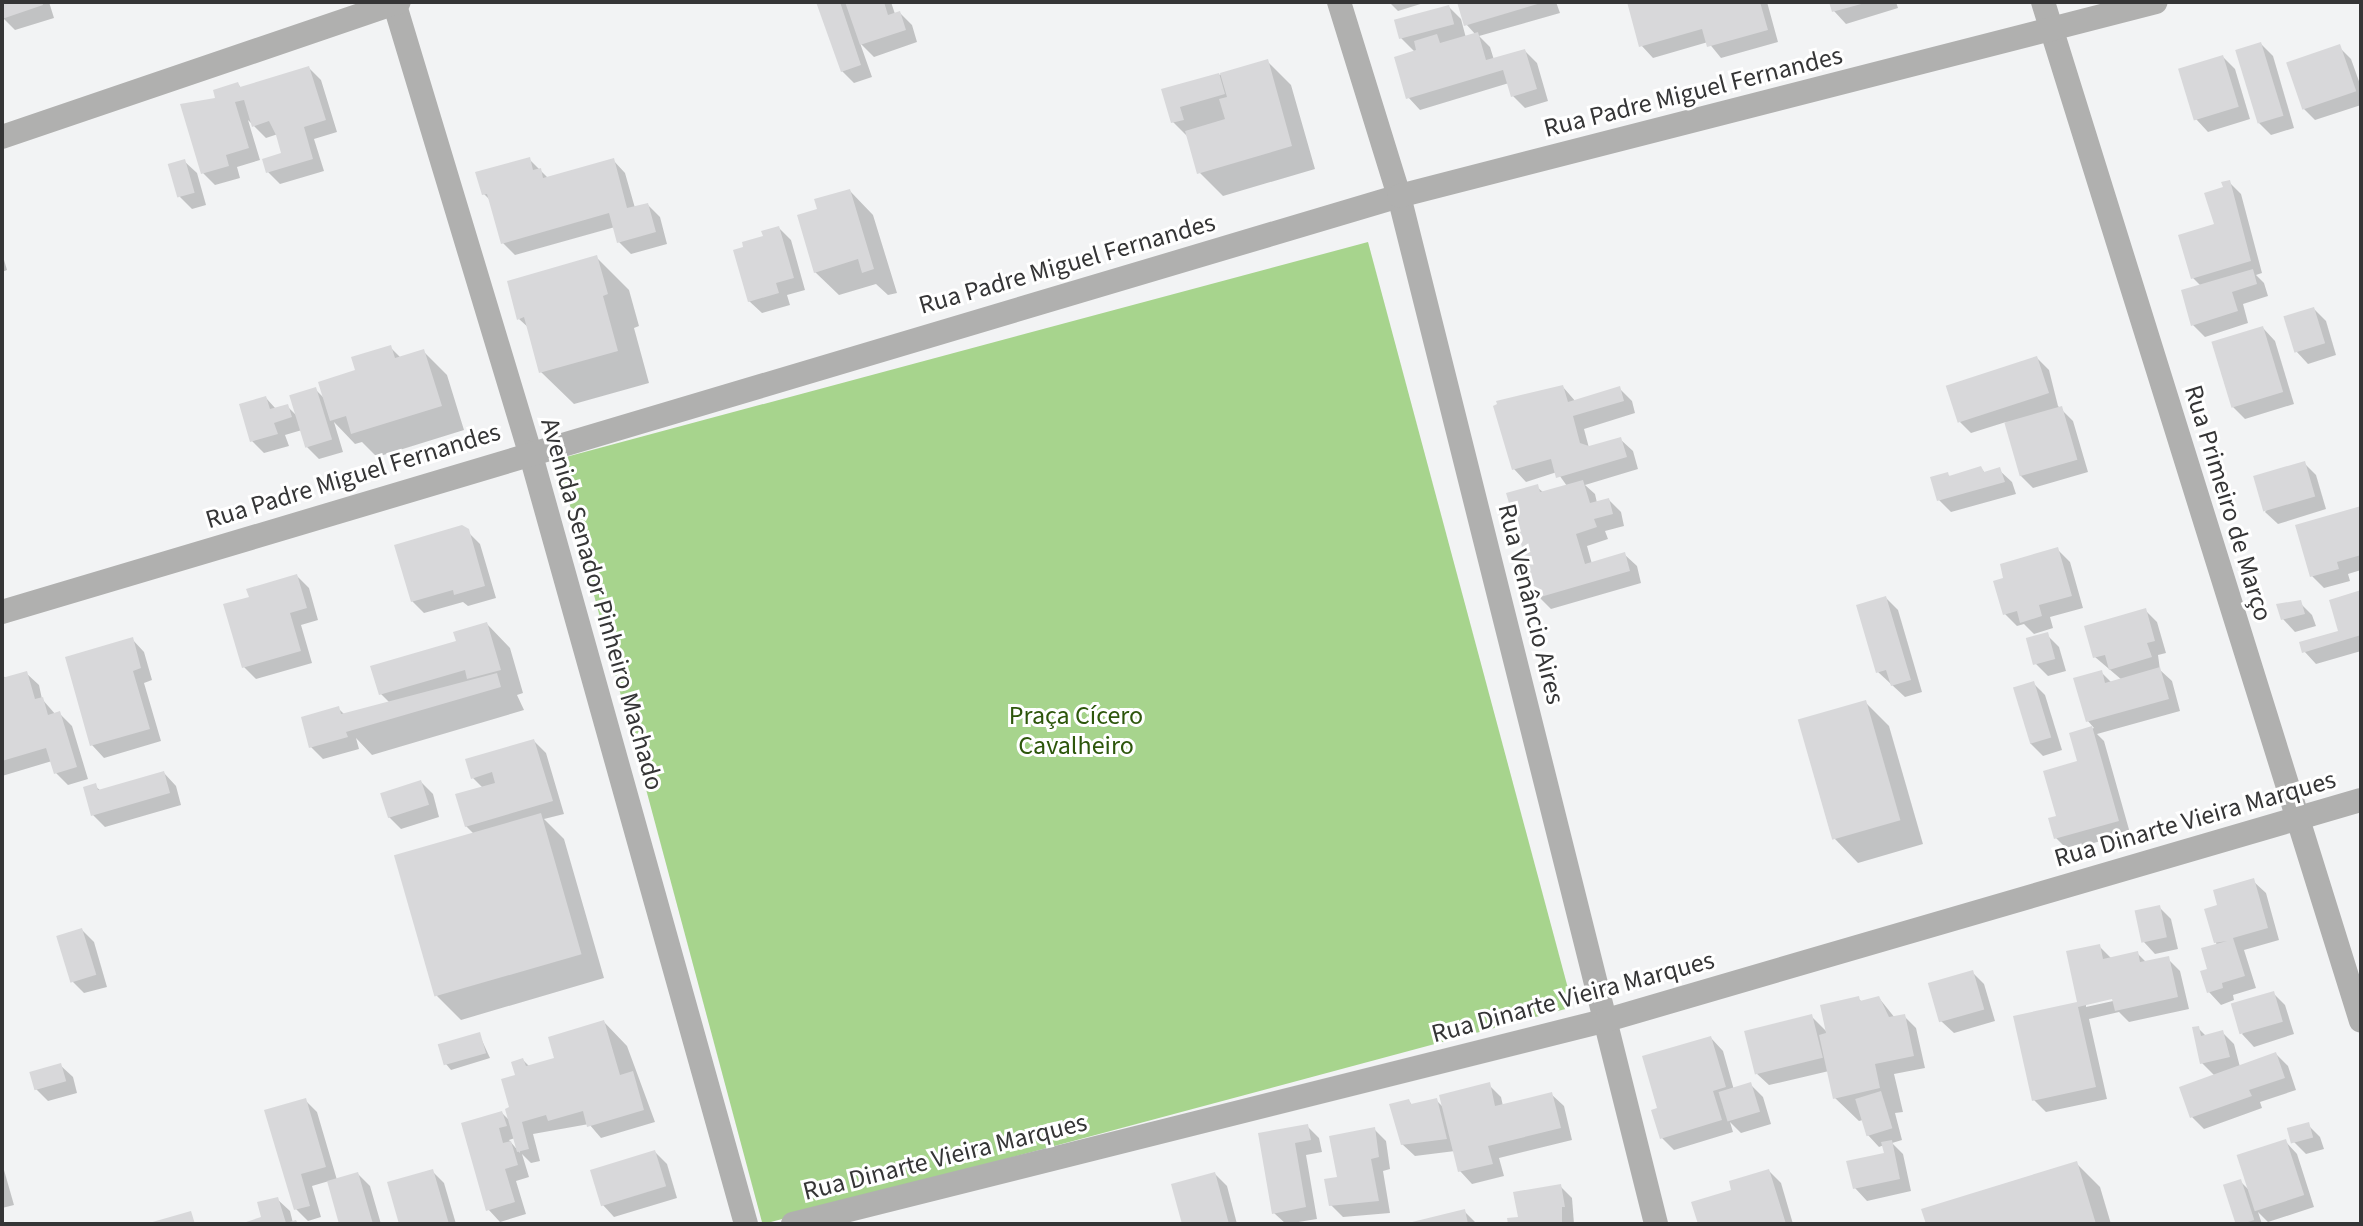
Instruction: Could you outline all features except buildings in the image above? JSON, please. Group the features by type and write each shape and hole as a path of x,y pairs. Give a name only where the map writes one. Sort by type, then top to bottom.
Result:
{"street":[{"path":"2,137 396,2"},
{"name":"Avenida Senador Pinheiro Machado","path":"396,2 530,452 746,1224"},
{"name":"Rua Venâncio Aires","path":"1339,2 1399,196 1656,1224"},
{"name":"Rua Primeiro de Março","path":"2043,2 2361,1021"},
{"name":"Rua Padre Miguel Fernandes","path":"2,612 530,452 1399,196 2156,2"},
{"name":"Rua Dinarte Vieira Marques","path":"793,1224 1607,1020 2361,800"}],"green space":[{"name":"Praça Cícero Cavalheiro","path":"1368,242 1573,1007 763,1224 558,459"}]}
